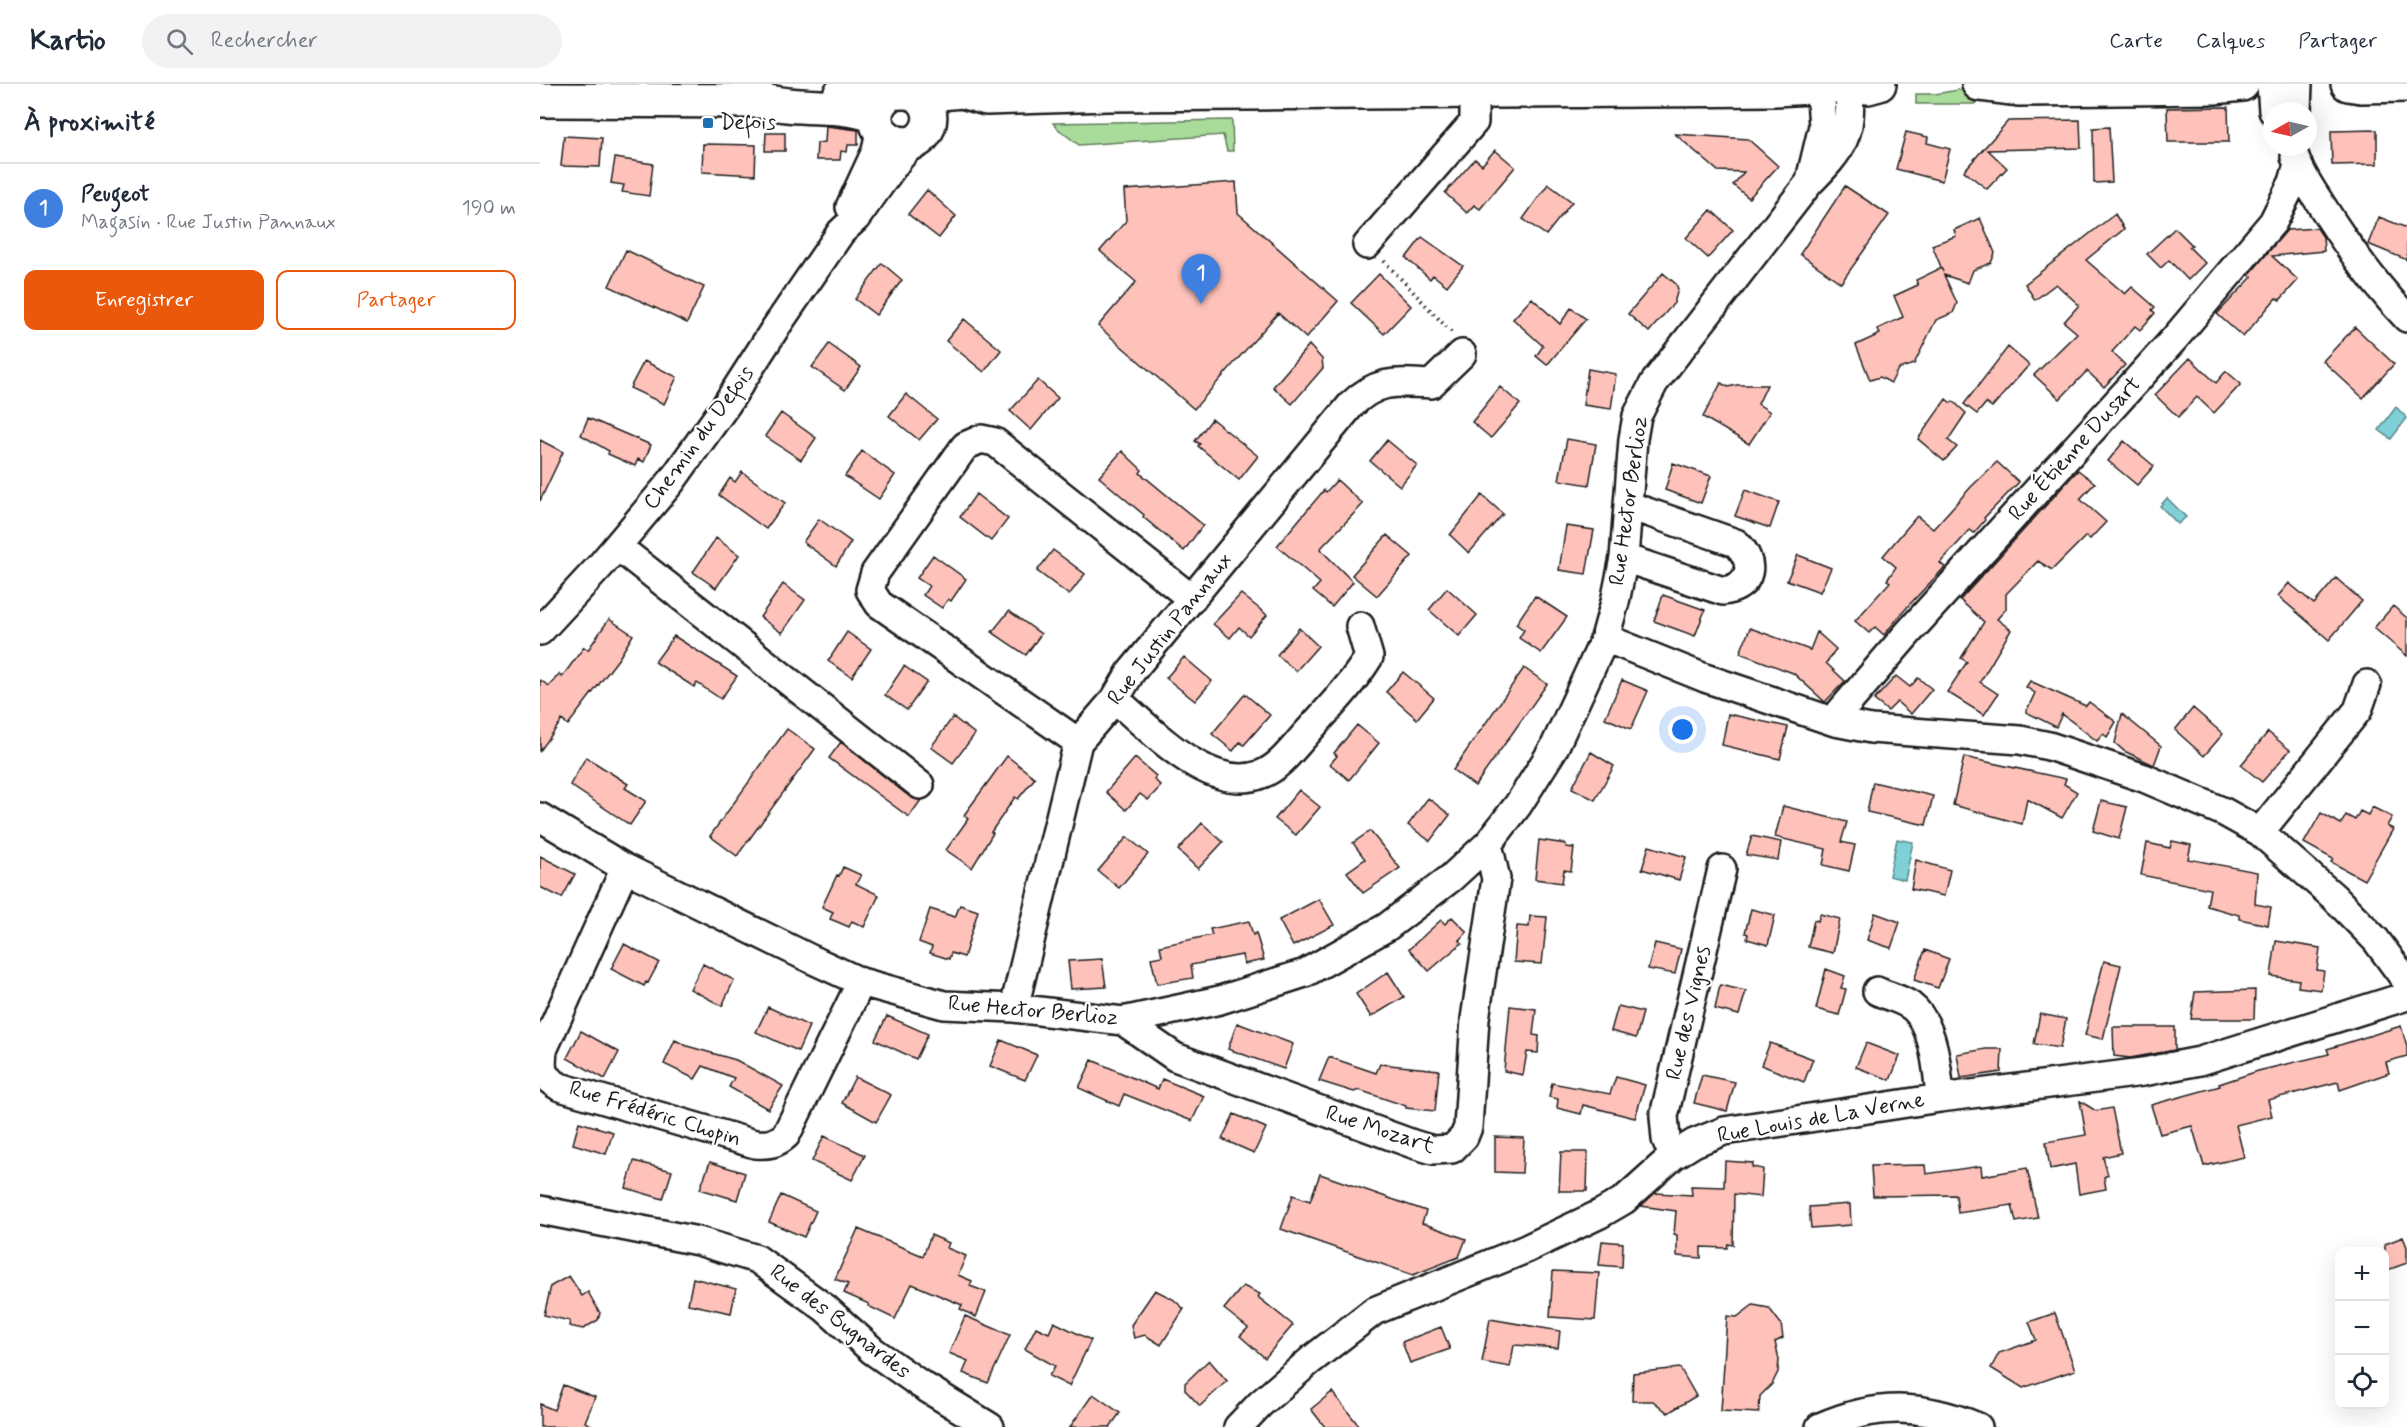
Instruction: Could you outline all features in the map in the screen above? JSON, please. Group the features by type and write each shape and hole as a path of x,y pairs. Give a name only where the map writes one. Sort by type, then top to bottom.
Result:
{"main road":[{"path":"1979,84 2018,89 2043,86 2178,87 2242,84"},
{"path":"2348,84 2407,85"},
{"path":"891,109 962,91 1108,89 1474,92 1849,85"},
{"path":"891,109 895,142 901,144 955,112 977,105 986,91"},
{"path":"540,100 713,92 765,101 785,95 891,109 928,106 930,116 921,134"}],"street":[{"path":"2271,84 2272,102"},
{"path":"2297,102 2298,84"},
{"name":"Rue Hector Berlioz","path":"540,817 625,868 861,982 944,1005 1014,1008 1123,1021 1220,1000 1305,972 1387,927 1451,878 1488,844 1518,805 1554,748 1605,638 1624,558 1630,506 1633,439 1637,416 1645,398 1667,366 1809,183 1827,165 1847,134 1851,110 1849,85"},
{"path":"1367,244 1473,122 1474,92"},
{"name":"Chemin du Defois","path":"540,631 671,482 726,405 841,232 876,152 891,109"},
{"name":"Chemin du Defois","path":"841,232 856,218 897,161 921,134"},
{"path":"2295,156 2348,246 2387,297 2407,318"},
{"name":"Rue Étienne Dusart","path":"1835,722 1841,711 1908,633 2147,369 2273,222 2293,182 2295,156"},
{"name":"Rue Justin Pannaux","path":"1014,1008 1078,742 1115,699 1131,672 1359,397 1383,384 1399,382 1431,384 1462,354"},
{"path":"1078,742 879,604 870,590 875,573 965,446 981,439 995,442 1192,599"},
{"path":"1624,558 1723,591 1734,589 1744,582 1749,567 1746,552 1736,543 1630,506"},
{"path":"617,546 920,785"},
{"path":"1115,699 1197,766 1213,774 1228,777 1246,778 1262,775 1282,760 1355,680 1369,657 1360,626"},
{"path":"1605,638 1705,678 1835,722 1871,729 2020,740 2049,746 2144,778 2224,812 2260,832 2334,897 2369,933 2400,970 2407,982"},
{"path":"2260,832 2358,710 2367,684"},
{"name":"Rue Mozart","path":"1123,1021 1175,1058 1413,1144 1433,1150 1452,1149 1464,1137 1468,1126 1475,1019 1496,879 1488,844"},
{"name":"Rue Frédéric Chopin","path":"625,868 543,1050 543,1073 548,1080 560,1087 755,1144 778,1142 786,1135 861,982"},
{"name":"Rue des Vignes","path":"1673,1156 1666,1139 1665,1116 1722,869"},
{"path":"1877,991 1912,1006 1923,1022 1938,1066 1940,1098"},
{"name":"Rue Louis de La Verne","path":"1238,1427 1260,1404 1311,1360 1374,1311 1526,1249 1600,1214 1624,1200 1673,1156 1694,1143 1724,1131 1940,1098 2143,1072 2200,1061 2407,996"},
{"name":"Rue des Bugnardes","path":"540,1210 698,1241 757,1259 825,1308 873,1351 920,1384 990,1427"},
{"path":"1820,1427 1859,1413 1904,1409 1927,1410 1952,1416 1978,1427"}],"path":[{"path":"1367,244 1454,334 1462,354"}],"green space":[{"path":"1964,89 1979,92 1975,104 1916,104 1916,94 1935,94"},
{"path":"1232,120 1233,151 1227,151 1223,135 1079,145 1053,123"}],"water":[{"path":"2396,407 2407,418 2391,439 2379,430"},
{"path":"2167,498 2186,517 2178,524 2160,506"},
{"path":"1897,839 1913,842 1905,880 1889,876"}],"building":[{"path":"2228,107 2229,142 2168,142 2167,108"},
{"path":"2080,120 2081,148 1988,150 2007,168 1987,189 1964,171 2008,121"},
{"path":"826,126 858,130 858,145 848,145 847,152 841,151 840,160 816,160 817,143 825,142"},
{"path":"2109,127 2112,182 2094,183 2093,128"},
{"path":"2377,130 2377,164 2332,165 2331,131"},
{"path":"1906,132 1928,137 1927,143 1950,149 1942,181 1896,169"},
{"path":"766,133 785,133 785,151 765,151"},
{"path":"1675,134 1748,139 1778,166 1749,198 1733,185 1744,172 1718,171"},
{"path":"564,136 602,138 600,167 561,166"},
{"path":"703,144 756,145 755,175 702,172"},
{"path":"1495,150 1515,167 1480,209 1474,205 1467,213 1445,193 1475,159 1482,165"},
{"path":"615,158 653,164 649,196 622,192 624,185 611,183"},
{"path":"1236,182 1238,213 1338,301 1306,338 1278,313 1194,409 1098,326 1136,282 1100,251 1126,221 1124,190"},
{"path":"1548,184 1572,202 1546,235 1523,219"},
{"path":"1845,186 1889,215 1841,283 1800,254"},
{"path":"927,190 956,216 939,238 908,214"},
{"path":"1711,210 1733,230 1708,258 1686,238"},
{"path":"2115,214 2124,229 2086,260 2125,294 2132,287 2155,307 2152,310 2155,313 2140,330 2135,326 2112,352 2125,365 2104,387 2087,371 2060,399 2034,375 2077,333 2064,322 2079,305 2056,284 2035,300 2025,284"},
{"path":"2379,217 2407,228 2407,260 2368,244"},
{"path":"1980,218 1995,253 1991,263 1973,270 1968,283 1944,275 1957,303 1953,313 1936,320 1914,364 1898,369 1891,383 1880,377 1870,380 1856,345 1880,334 1877,329 1903,317 1894,296 1918,285 1916,280 1941,268 1943,272 1932,245 1956,236 1954,230"},
{"path":"2175,228 2192,245 2189,247 2205,263 2188,280 2169,260 2161,268 2147,254"},
{"path":"2317,228 2323,237 2324,251 2272,256 2298,280 2280,300 2276,298 2243,337 2217,314 2252,277 2249,275 2287,230"},
{"path":"1422,237 1463,266 1447,286 1433,275 1430,279 1406,258"},
{"path":"626,250 704,287 687,323 609,286"},
{"path":"882,263 902,280 876,315 855,299"},
{"path":"1663,273 1676,284 1678,289 1674,303 1649,332 1628,314"},
{"path":"1379,274 1411,306 1384,334 1351,303"},
{"path":"1532,298 1560,324 1571,308 1586,319 1547,365 1536,356 1543,346 1513,319"},
{"path":"964,319 1001,350 984,372 946,341"},
{"path":"2355,327 2394,364 2363,398 2323,361"},
{"path":"829,344 861,367 845,390 812,367"},
{"path":"1309,345 1322,359 1323,368 1292,404 1273,387"},
{"path":"2008,347 2029,365 1992,407 1986,403 1977,414 1964,404"},
{"path":"2190,358 2216,383 2226,371 2241,384 2214,413 2197,397 2178,417 2155,395"},
{"path":"644,361 677,377 664,404 630,388"},
{"path":"1588,369 1616,374 1611,409 1583,405"},
{"path":"1038,380 1058,398 1031,430 1010,411"},
{"path":"1721,383 1728,387 1767,385 1758,404 1770,412 1749,444 1703,417"},
{"path":"1500,387 1520,404 1491,438 1472,422"},
{"path":"906,394 937,419 919,440 889,416"},
{"path":"1946,399 1951,403 1953,401 1966,413 1948,440 1957,447 1944,461 1918,439"},
{"path":"781,413 816,438 801,460 765,436"},
{"path":"588,418 651,445 644,462 638,459 635,466 608,454 609,451 581,435"},
{"path":"1212,419 1258,456 1239,480 1195,441"},
{"path":"1567,439 1596,444 1589,485 1559,480"},
{"path":"540,440 563,452 540,501"},
{"path":"1387,440 1417,465 1400,486 1370,461"},
{"path":"2124,441 2154,466 2137,485 2108,461"},
{"path":"862,451 895,475 879,499 845,476"},
{"path":"1122,451 1142,470 1140,473 1203,525 1184,551 1099,477"},
{"path":"1997,462 2019,482 1984,518 1985,520 1974,533 1970,530 1940,563 1945,567 1884,635 1875,627 1869,633 1855,621 1890,582 1887,580 1896,567 1883,556 1917,516 1933,529"},
{"path":"1673,463 1711,476 1701,503 1665,490"},
{"path":"2078,470 2095,483 2080,499 2106,522 2090,539 2086,536 2052,570 2038,561 2006,594 2006,609 1997,619 2011,630 1980,682 1998,694 1984,715 1947,692 1967,662 1961,658 1984,622 1960,600"},
{"path":"742,472 785,503 766,529 719,495 730,478 735,482"},
{"path":"1337,480 1363,504 1320,549 1353,582 1332,607 1313,591 1320,583 1277,546 1324,490 1326,492"},
{"path":"1745,490 1779,502 1770,528 1735,516"},
{"path":"976,494 1008,519 991,541 960,517"},
{"path":"1482,495 1503,514 1469,553 1450,535"},
{"path":"819,519 851,542 836,566 803,542"},
{"path":"1566,526 1594,530 1586,574 1559,570"},
{"path":"1387,535 1412,556 1377,596 1352,575"},
{"path":"716,538 739,555 716,588 693,572"},
{"path":"1053,550 1085,574 1069,595 1037,571"},
{"path":"933,555 966,579 951,601 948,599 942,608 923,595 929,586 917,578"},
{"path":"1798,555 1831,568 1820,592 1787,580"},
{"path":"2336,578 2362,601 2329,640 2278,596 2289,583 2314,604"},
{"path":"783,584 805,600 782,633 760,617"},
{"path":"1447,588 1477,615 1459,636 1429,610"},
{"path":"1241,594 1267,615 1249,636 1239,627 1230,638 1213,624"},
{"path":"1663,595 1705,610 1695,636 1654,621"},
{"path":"1535,596 1567,617 1541,653 1519,638 1524,630 1516,624"},
{"path":"2393,606 2407,618 2407,656 2374,628"},
{"path":"1009,611 1041,634 1026,655 992,632"},
{"path":"609,619 633,635 619,658 568,725 562,720 540,751 540,680 549,686 559,674 562,677 584,647 588,650"},
{"path":"1299,628 1318,646 1296,671 1277,655"},
{"path":"1750,628 1810,650 1817,632 1836,649 1826,663 1845,681 1825,702 1793,673 1740,653"},
{"path":"847,632 871,649 852,677 828,661"},
{"path":"674,636 737,676 721,699 697,683 694,687 655,662"},
{"path":"1184,657 1212,681 1195,701 1166,678"},
{"path":"904,666 927,682 907,710 885,695"},
{"path":"1524,668 1547,684 1475,786 1453,770"},
{"path":"1403,672 1434,698 1417,719 1386,692"},
{"path":"1896,676 1910,687 1918,678 1932,689 1911,714 1897,702 1888,711 1874,700"},
{"path":"1622,680 1648,691 1631,729 1605,718"},
{"path":"2030,681 2086,706 2089,702 2116,722 2107,737 2103,734 2097,741 2062,714 2056,727 2026,712 2035,693 2026,687"},
{"path":"1245,694 1270,715 1244,745 1240,742 1233,751 1212,734"},
{"path":"2193,708 2223,734 2204,756 2175,730"},
{"path":"1728,714 1788,727 1780,759 1722,745"},
{"path":"2122,714 2161,746 2154,765 2124,751 2115,743"},
{"path":"953,717 975,734 953,763 931,747"},
{"path":"1357,725 1379,743 1349,780 1330,764 1337,756 1334,753"},
{"path":"787,729 815,749 737,856 710,836"},
{"path":"2268,732 2290,750 2262,782 2241,765"},
{"path":"841,742 910,797 921,800 909,817 829,758"},
{"path":"1591,752 1614,766 1595,800 1572,788"},
{"path":"1007,756 1035,778 1018,799 1015,797 991,832 993,833 972,868 946,850 968,819 964,815"},
{"path":"586,757 628,784 625,788 646,801 630,825 570,785"},
{"path":"1964,757 2066,779 2064,784 2077,792 2062,818 2027,799 2022,824 1953,805"},
{"path":"1135,758 1156,776 1154,779 1161,786 1148,800 1140,794 1126,810 1106,792"},
{"path":"1873,782 1933,796 1926,825 1867,812"},
{"path":"1299,790 1320,807 1296,835 1275,819"},
{"path":"1428,798 1450,815 1430,841 1408,825"},
{"path":"2101,801 2127,807 2119,839 2093,831"},
{"path":"1783,806 1847,822 1841,842 1855,845 1849,871 1823,865 1826,849 1775,837"},
{"path":"2372,807 2392,817 2387,826 2393,829 2364,880 2331,862 2333,859 2304,843 2321,813 2341,824 2346,815 2355,820 2360,811 2368,815"},
{"path":"1202,823 1223,842 1198,869 1178,850"},
{"path":"1370,831 1400,868 1363,893 1347,872 1365,859 1353,843"},
{"path":"1752,836 1781,842 1778,860 1746,855"},
{"path":"1127,837 1148,854 1119,888 1098,871"},
{"path":"1539,840 1566,844 1566,847 1574,848 1571,871 1564,870 1562,883 1535,879"},
{"path":"2172,841 2191,845 2188,859 2257,872 2255,904 2271,907 2268,925 2239,919 2239,915 2207,906 2210,889 2141,875 2147,843 2170,848"},
{"path":"1649,846 1686,857 1679,880 1642,869"},
{"path":"540,856 575,874 562,898 540,887"},
{"path":"1916,860 1950,870 1944,896 1911,889"},
{"path":"843,867 861,875 856,884 879,895 864,927 852,921 849,927 830,919 833,912 822,907"},
{"path":"1319,899 1334,925 1293,946 1279,920"},
{"path":"960,905 978,911 964,957 951,953 949,959 930,953 932,947 919,942 930,909 955,917"},
{"path":"1751,909 1775,915 1768,945 1747,939 1748,934 1745,933"},
{"path":"1875,913 1900,922 1891,948 1867,940"},
{"path":"1820,914 1840,919 1833,953 1808,947 1814,920 1818,921"},
{"path":"1530,916 1547,917 1542,964 1514,962 1517,926 1529,927"},
{"path":"1452,917 1467,932 1459,940 1462,943 1429,971 1409,949 1441,920 1445,924"},
{"path":"1249,921 1253,935 1256,933 1264,960 1244,964 1242,955 1191,965 1193,978 1157,984 1151,958 1162,956 1160,946 1212,935 1210,929"},
{"path":"2276,941 2320,948 2317,970 2324,971 2321,990 2298,987 2299,980 2271,976"},
{"path":"1655,943 1681,949 1675,974 1648,969"},
{"path":"624,944 659,962 648,983 646,982 644,986 611,969"},
{"path":"1925,950 1949,959 1938,988 1914,980"},
{"path":"1102,959 1106,987 1071,989 1068,961"},
{"path":"2104,961 2121,965 2103,1039 2085,1035"},
{"path":"703,964 734,980 722,1006 690,989"},
{"path":"1826,969 1845,976 1841,988 1846,989 1839,1015 1816,1009"},
{"path":"1388,972 1404,997 1371,1017 1356,994"},
{"path":"1720,985 1746,991 1739,1015 1715,1009"},
{"path":"2255,990 2254,1019 2191,1019 2195,992"},
{"path":"1510,1006 1536,1009 1533,1035 1539,1036 1538,1053 1527,1052 1523,1075 1504,1071"},
{"path":"1618,1006 1643,1012 1636,1038 1611,1031"},
{"path":"768,1007 809,1026 798,1051 756,1032"},
{"path":"2040,1014 2066,1019 2060,1048 2034,1044"},
{"path":"887,1016 928,1034 916,1059 875,1040"},
{"path":"1237,1023 1293,1044 1284,1069 1228,1049"},
{"path":"2401,1026 2407,1046 2407,1056 2386,1062 2389,1073 2340,1090 2338,1082 2268,1100 2272,1116 2236,1125 2244,1157 2204,1166 2192,1126 2160,1134 2151,1105 2220,1086 2219,1084 2258,1071 2329,1054 2327,1049"},
{"path":"2113,1027 2175,1027 2175,1050 2130,1058 2114,1056"},
{"path":"581,1031 619,1052 605,1079 567,1058"},
{"path":"675,1040 687,1046 736,1060 783,1086 768,1109 729,1087 734,1078 703,1066 695,1079 664,1064"},
{"path":"1001,1040 1037,1055 1025,1080 990,1066"},
{"path":"1770,1043 1813,1059 1804,1082 1761,1065"},
{"path":"1866,1043 1900,1056 1890,1080 1856,1067"},
{"path":"2002,1049 2001,1072 1961,1078 1957,1054"},
{"path":"1329,1057 1376,1073 1380,1064 1439,1070 1435,1111 1406,1108 1406,1106 1359,1090 1354,1092 1319,1081"},
{"path":"1092,1060 1158,1089 1162,1079 1204,1096 1192,1121 1124,1094 1119,1106 1079,1088"},
{"path":"1702,1075 1735,1082 1727,1111 1694,1103"},
{"path":"855,1077 891,1095 876,1122 842,1103"},
{"path":"1616,1077 1645,1085 1635,1118 1583,1105 1581,1114 1557,1108 1558,1099 1549,1097 1552,1083 1610,1094"},
{"path":"2080,1101 2096,1111 2112,1108 2121,1153 2103,1157 2108,1175 2104,1177 2106,1189 2079,1194 2075,1164 2050,1169 2046,1142 2086,1135"},
{"path":"1234,1114 1266,1128 1254,1153 1222,1139"},
{"path":"579,1122 613,1132 606,1154 573,1144"},
{"path":"824,1136 865,1155 852,1180 812,1161"},
{"path":"1495,1137 1524,1138 1522,1173 1495,1172"},
{"path":"1561,1152 1588,1152 1587,1191 1559,1191"},
{"path":"634,1161 672,1171 663,1199 626,1188"},
{"path":"1725,1161 1753,1163 1752,1167 1763,1169 1761,1197 1734,1194 1733,1245 1728,1244 1727,1248 1701,1247 1701,1258 1677,1256 1677,1235 1674,1234 1676,1211 1641,1206 1655,1193 1692,1195 1691,1186 1724,1187"},
{"path":"710,1162 745,1173 737,1200 700,1189"},
{"path":"1925,1165 1926,1174 1981,1166 1982,1176 2027,1168 2038,1218 2016,1222 2012,1205 1958,1213 1956,1195 1873,1196 1871,1166"},
{"path":"1320,1174 1426,1211 1422,1223 1466,1239 1459,1257 1413,1275 1281,1229 1293,1195 1310,1201"},
{"path":"781,1195 816,1211 804,1237 769,1222"},
{"path":"1850,1204 1851,1225 1811,1228 1809,1207"},
{"path":"858,1229 923,1256 931,1235 949,1243 947,1248 966,1256 958,1275 972,1281 970,1286 986,1292 976,1317 960,1309 962,1305 912,1284 895,1319 844,1293 848,1284 835,1279"},
{"path":"2403,1237 2407,1247 2407,1263 2389,1270 2389,1247 2385,1247 2385,1244"},
{"path":"1602,1241 1623,1243 1622,1267 1599,1265"},
{"path":"1553,1271 1599,1273 1595,1320 1550,1317"},
{"path":"569,1276 582,1296 588,1292 600,1313 598,1320 583,1329 569,1326 570,1321 544,1315 551,1286"},
{"path":"693,1278 736,1289 731,1313 688,1304"},
{"path":"1243,1286 1260,1294 1258,1297 1293,1325 1265,1358 1240,1336 1248,1328 1224,1309"},
{"path":"1155,1290 1173,1299 1184,1309 1161,1345 1145,1335 1134,1338 1131,1325"},
{"path":"1753,1305 1769,1308 1781,1324 1783,1338 1775,1342 1779,1360 1778,1372 1772,1384 1760,1396 1759,1413 1721,1411 1727,1316 1737,1317"},
{"path":"2055,1313 2075,1370 2023,1388 1991,1368 1999,1353 2036,1340 2029,1322"},
{"path":"965,1316 1010,1335 988,1383 963,1373 968,1361 949,1353"},
{"path":"1490,1319 1560,1331 1558,1348 1514,1345 1510,1367 1482,1362"},
{"path":"1054,1322 1091,1340 1069,1386 1049,1376 1055,1366 1025,1349 1036,1327 1049,1333"},
{"path":"1441,1327 1450,1349 1410,1363 1402,1342"},
{"path":"1209,1360 1227,1381 1200,1406 1185,1390 1185,1383"},
{"path":"1680,1368 1696,1396 1668,1413 1653,1401 1632,1401 1633,1373"},
{"path":"563,1385 595,1397 585,1422 595,1427 540,1427 540,1404 554,1410"},
{"path":"1332,1392 1360,1427 1325,1427 1311,1409"},
{"path":"1093,1394 1120,1413 1110,1427 1070,1427"}],"place":[{"name":"Defois","path":"708,123"},
{"name":"Peugeot","path":"1201,304"}]}
